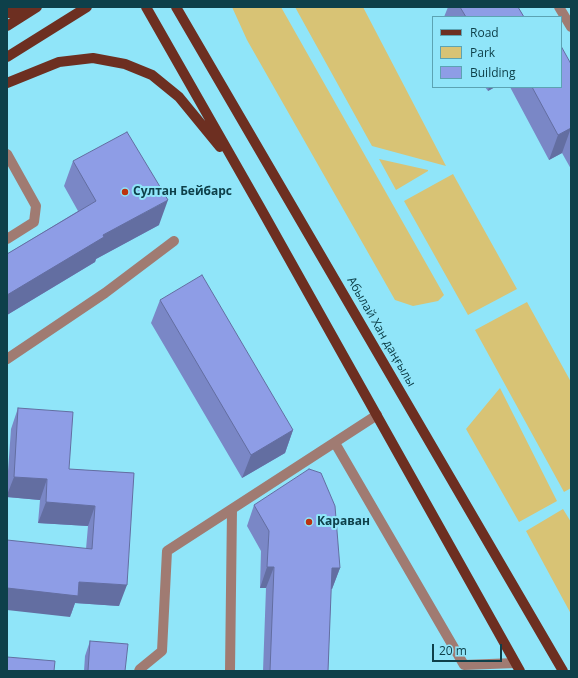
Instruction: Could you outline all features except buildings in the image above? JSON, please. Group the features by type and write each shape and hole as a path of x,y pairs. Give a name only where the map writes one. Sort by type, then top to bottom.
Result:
{"main road":[{"path":"7,26 37,7"},
{"path":"7,57 87,7"},
{"path":"146,7 518,667"},
{"name":"Абылай Хан даңғылы","path":"176,7 563,671"},
{"path":"7,13 27,13"},
{"path":"7,83 59,62 93,58 125,64 152,75 179,97 215,140 260,207"}],"street":[{"path":"559,7 571,27"},
{"path":"7,154 36,206 34,222 7,239"},
{"path":"7,359 105,293 174,241"},
{"path":"139,671 162,651 167,551 377,415"},
{"path":"334,443 464,668 518,667"},
{"path":"230,671 232,509"}],"green space":[{"path":"232,7 281,7 444,295 438,301 413,306 395,300 247,40"},
{"path":"295,7 363,7 446,166 372,146"},
{"path":"379,159 428,170 428,171 396,190"},
{"path":"453,174 517,289 468,315 404,201"},
{"path":"527,302 571,382 571,488 564,492 475,330"},
{"path":"500,388 557,501 519,522 466,429"},
{"path":"563,509 571,522 571,614 526,531"}],"place":[{"name":"Султан Бейбарс","path":"125,192"},
{"name":"Караван","path":"309,522"}]}
